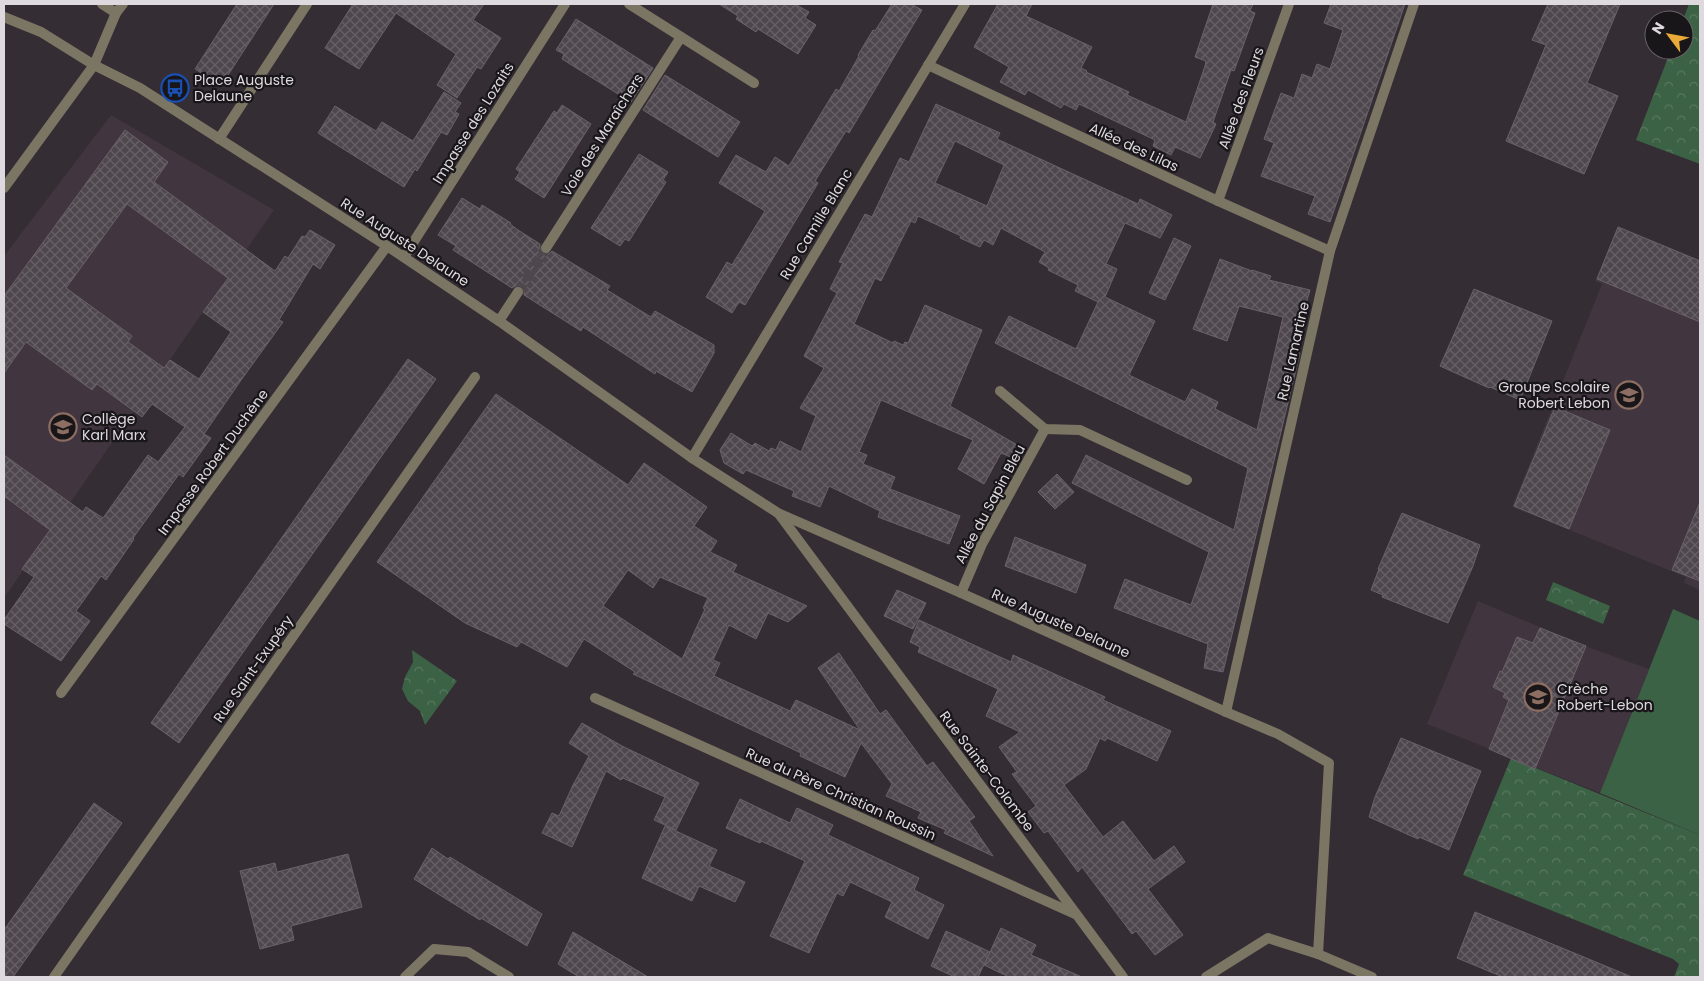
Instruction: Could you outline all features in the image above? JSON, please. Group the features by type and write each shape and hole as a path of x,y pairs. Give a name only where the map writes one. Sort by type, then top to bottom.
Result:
{"street":[{"path":"102,4 116,13"},
{"path":"4,188 94,65 116,13 123,4"},
{"path":"219,139 307,4"},
{"name":"Impasse des Lozaits","path":"404,257 565,4"},
{"path":"629,4 754,83"},
{"name":"Rue Camille Blanc","path":"692,458 965,4"},
{"name":"Allée des Fleurs","path":"1218,201 1289,4"},
{"name":"Rue Lamartine","path":"1226,712 1330,251 1414,4"},
{"name":"Rue Auguste Delaune","path":"4,17 41,32 94,65 140,88 387,246 499,321 692,458 778,513 1278,734 1329,763 1318,954"},
{"name":"Voie des Maraîchers","path":"546,248 681,37"},
{"name":"Allée des Lilas","path":"928,65 1218,201 1330,251"},
{"name":"Impasse Robert Duchêne","path":"61,694 387,246"},
{"path":"499,321 518,292"},
{"name":"Rue Saint-Exupéry","path":"54,977 475,377"},
{"path":"1000,391 1045,429 1080,430 1187,480"},
{"name":"Allée du Sapin Bleu","path":"961,593 982,544 1045,429"},
{"name":"Rue Auguste Delaune","path":"778,513 829,581"},
{"name":"Rue Sainte-Colombe","path":"829,581 1123,977"},
{"name":"Rue du Père Christian Roussin","path":"595,698 1076,915"},
{"path":"1206,977 1268,938 1318,954 1372,977"},
{"path":"405,977 434,949 468,952 510,977"}],"shaded area":[{"name":"Collège Karl Marx","path":"111,115 274,210 4,598 4,256"},
{"name":"Groupe Scolaire Robert Lebon","path":"1618,226 1700,260 1700,590 1684,583 1686,577 1512,507 1602,284 1595,281"},
{"name":"Crèche Robert-Lebon","path":"1478,601 1585,646 1649,669 1600,793 1427,724"}],"green space":[{"path":"1689,4 1700,4 1700,164 1636,140 1667,60 1694,60 1694,10 1687,10"},
{"path":"1553,582 1610,606 1603,624 1546,600"},
{"path":"1673,609 1700,621 1700,835 1600,793"},
{"path":"412,650 457,681 425,725 420,711 408,701 402,689 405,677 413,662"},
{"path":"1511,758 1700,835 1700,977 1674,977 1679,964 1673,959 1463,875"}],"building":[{"path":"237,4 274,4 221,86 195,69"},
{"path":"353,4 484,4 473,20 501,38 481,69 477,67 457,98 437,85 456,54 396,13 359,69 325,48"},
{"path":"719,4 795,4 809,12 805,18 816,25 798,54 758,29 756,32 736,19 738,16"},
{"path":"892,4 911,4 922,10 849,133 846,131 815,181 818,183 745,305 739,302 732,313 706,297 727,262 732,265 765,211 719,183 736,155 766,172 775,157 789,166 836,89 839,91 873,30 875,31"},
{"path":"998,4 1032,4 1026,16 1092,47 1081,68 1086,72 1129,92 1127,95 1186,122 1205,66 1206,61 1195,57 1213,4 1253,4 1250,11 1255,13 1234,71 1231,70 1213,122 1216,124 1200,158 1175,147 1171,155 1153,146 1155,140 1079,104 1076,110 1064,104 1061,108 1028,90 1025,95 1000,82 1009,67 974,47"},
{"path":"1331,4 1405,4 1330,222 1308,214 1315,196 1261,176 1274,143 1264,139 1281,93 1294,98 1302,74 1312,78 1317,64 1330,69 1343,30 1324,23"},
{"path":"1548,4 1620,4 1587,83 1618,96 1584,174 1506,141 1546,45 1532,40"},
{"path":"576,19 653,68 631,102 562,59 564,54 556,50"},
{"path":"665,75 740,122 718,157 643,110"},
{"path":"444,92 461,103 455,112 459,114 447,135 441,132 417,171 415,169 404,187 318,133 335,106 376,131 382,122 413,141"},
{"path":"936,104 1000,133 997,139 1138,204 1140,199 1172,215 1160,238 1125,223 1106,264 1117,269 1105,297 1155,321 1129,375 1185,402 1192,389 1218,402 1215,409 1257,430 1283,317 1239,306 1227,341 1193,329 1220,259 1271,276 1269,280 1310,290 1292,351 1300,353 1223,672 1204,668 1208,644 1114,608 1125,579 1191,605 1209,552 1072,483 1086,455 1234,530 1248,468 995,343 1009,316 1076,349 1098,302 1075,291 1078,285 1048,270 1049,268 1039,262 1045,252 1001,228 993,245 984,240 980,247 918,216 915,223 911,221 881,281 875,278 854,324 893,343 894,341 903,345 905,342 908,343 925,305 982,330 950,406 1019,446 1013,458 1001,453 984,484 958,469 973,440 881,400 859,452 867,455 863,464 895,477 890,489 960,516 949,544 878,517 880,511 829,486 820,507 792,496 794,491 746,470 743,474 724,463 720,450 731,433 752,446 755,443 769,451 771,448 776,450 780,441 801,452 816,416 800,408 824,368 804,356 837,293 830,289 843,263 839,262 865,214 872,217 900,158 909,162","holes":["955,141 1004,165 987,206 935,183"]},
{"path":"562,105 591,124 544,198 515,179 520,172 516,169 554,111 557,113"},
{"path":"125,130 168,162 154,182 275,271 285,256 288,258 302,236 305,237 310,230 335,245 320,269 313,264 279,320 283,322 204,434 211,438 183,477 179,474 133,538 106,580 101,576 76,611 90,621 61,661 4,624 4,620 34,577 22,569 50,530 4,496 4,455 83,512 86,507 103,518 148,455 158,462 185,427 152,404 142,417 97,384 92,390 26,342 4,373 4,296","holes":["127,204 228,278 203,312 231,332 199,379 170,360 164,368 128,342 132,336 66,288"]},
{"path":"639,154 668,172 663,180 666,182 629,241 625,239 620,246 591,228"},
{"path":"462,198 480,209 482,205 511,223 518,230 540,244 540,251 543,254 549,254 552,251 610,286 607,290 651,317 655,311 714,345 714,353 692,392 656,371 655,374 583,327 581,331 524,295 524,289 521,286 512,288 453,250 456,246 438,235"},
{"path":"1618,227 1700,261 1700,322 1597,279"},
{"path":"1174,238 1191,246 1165,300 1149,293"},
{"path":"1474,289 1552,321 1520,400 1440,366"},
{"path":"408,359 436,379 179,743 151,723"},
{"path":"496,394 628,485 644,463 707,507 694,526 717,541 710,552 737,565 733,572 807,606 788,622 768,613 756,639 729,625 713,660 720,663 714,676 790,711 796,700 860,730 818,668 839,653 880,714 886,710 927,766 933,762 975,817 969,821 993,856 944,833 946,830 918,818 921,812 886,796 892,784 861,743 845,777 800,756 801,753 633,674 635,672 584,639 567,667 521,642 517,647 465,623 377,562","holes":["628,570 653,588 660,577 708,598 703,608 705,609 682,659 603,606"]},
{"path":"1555,407 1610,430 1569,529 1514,506"},
{"path":"1057,474 1074,492 1055,509 1038,492"},
{"path":"1700,502 1700,581 1672,570"},
{"path":"1402,513 1480,545 1448,623 1382,597 1383,595 1371,590"},
{"path":"1015,537 1086,565 1076,593 1005,566"},
{"path":"897,590 926,603 913,629 884,616"},
{"path":"919,620 1011,662 1013,655 1105,697 1103,700 1171,731 1157,761 1107,738 1105,741 1100,738 1086,769 1064,785 1103,837 1123,821 1154,861 1174,846 1185,862 1148,889 1183,935 1155,955 1136,931 1132,934 1082,867 1078,872 1048,831 1044,833 1028,812 1036,806 1012,774 1017,772 999,747 1020,732 986,716 998,689 918,652 920,647 910,642"},
{"name":"Crèche Robert-Lebon","path":"1540,628 1586,646 1535,769 1489,749 1509,700 1503,697 1505,693 1493,687 1500,671 1502,672 1517,637 1533,643"},
{"path":"582,723 622,746 699,783 676,830 654,820 665,797 623,778 621,780 606,771 572,847 542,833 552,813 559,816 589,756 569,743"},
{"path":"1401,738 1481,771 1449,850 1419,837 1418,839 1369,817 1375,797"},
{"path":"740,799 790,823 797,808 833,825 828,835 919,878 914,890 944,905 928,939 885,917 892,902 850,882 843,896 837,893 809,953 770,936 805,861 726,828"},
{"path":"94,803 122,823 13,977 4,977 4,930"},
{"path":"665,826 717,850 709,866 745,882 735,902 699,886 692,901 642,878"},
{"path":"432,848 448,859 450,857 542,914 527,946 481,918 480,920 414,879"},
{"path":"348,854 362,907 291,926 294,940 260,949 240,871 275,863 277,872"},
{"path":"1475,912 1632,977 1503,977 1457,958"},
{"path":"1001,928 1036,945 1031,955 1082,977 1009,977 984,965"},
{"path":"946,931 990,952 978,977 955,977 931,966"},
{"path":"573,932 648,977 579,977 558,964"}],"tunnel":[{"path":"518,292 546,248"}],"place":[{"name":"Place Auguste Delaune","path":"175,88"},
{"name":"Groupe Scolaire Robert Lebon","path":"1629,395"},
{"name":"Collège Karl Marx","path":"63,427"},
{"name":"Crèche Robert-Lebon","path":"1538,697"}]}
